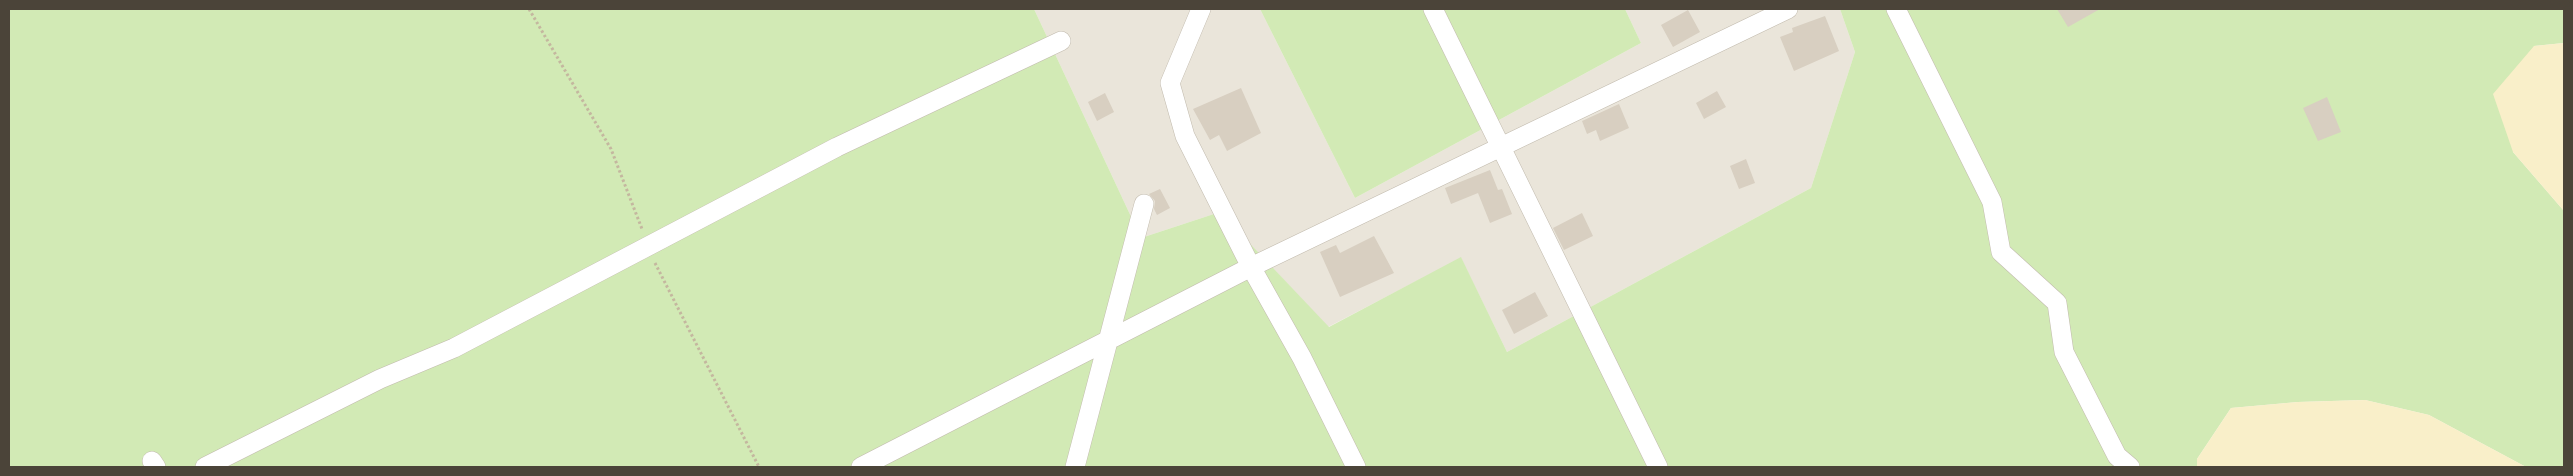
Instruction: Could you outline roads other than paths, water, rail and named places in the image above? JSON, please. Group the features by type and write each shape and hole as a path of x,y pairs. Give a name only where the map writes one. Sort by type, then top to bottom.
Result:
{"street":[{"path":"1201,9 1170,84 1186,136 1251,267 1302,358 1356,467"},
{"path":"1433,9 1658,467"},
{"path":"861,467 1251,267 1788,9"},
{"path":"1896,9 1992,202 2001,252 2058,303 2064,352 2117,456 2130,467"},
{"path":"205,467 380,380 454,348 837,147 1061,41"},
{"path":"1076,467 1144,204"}]}
